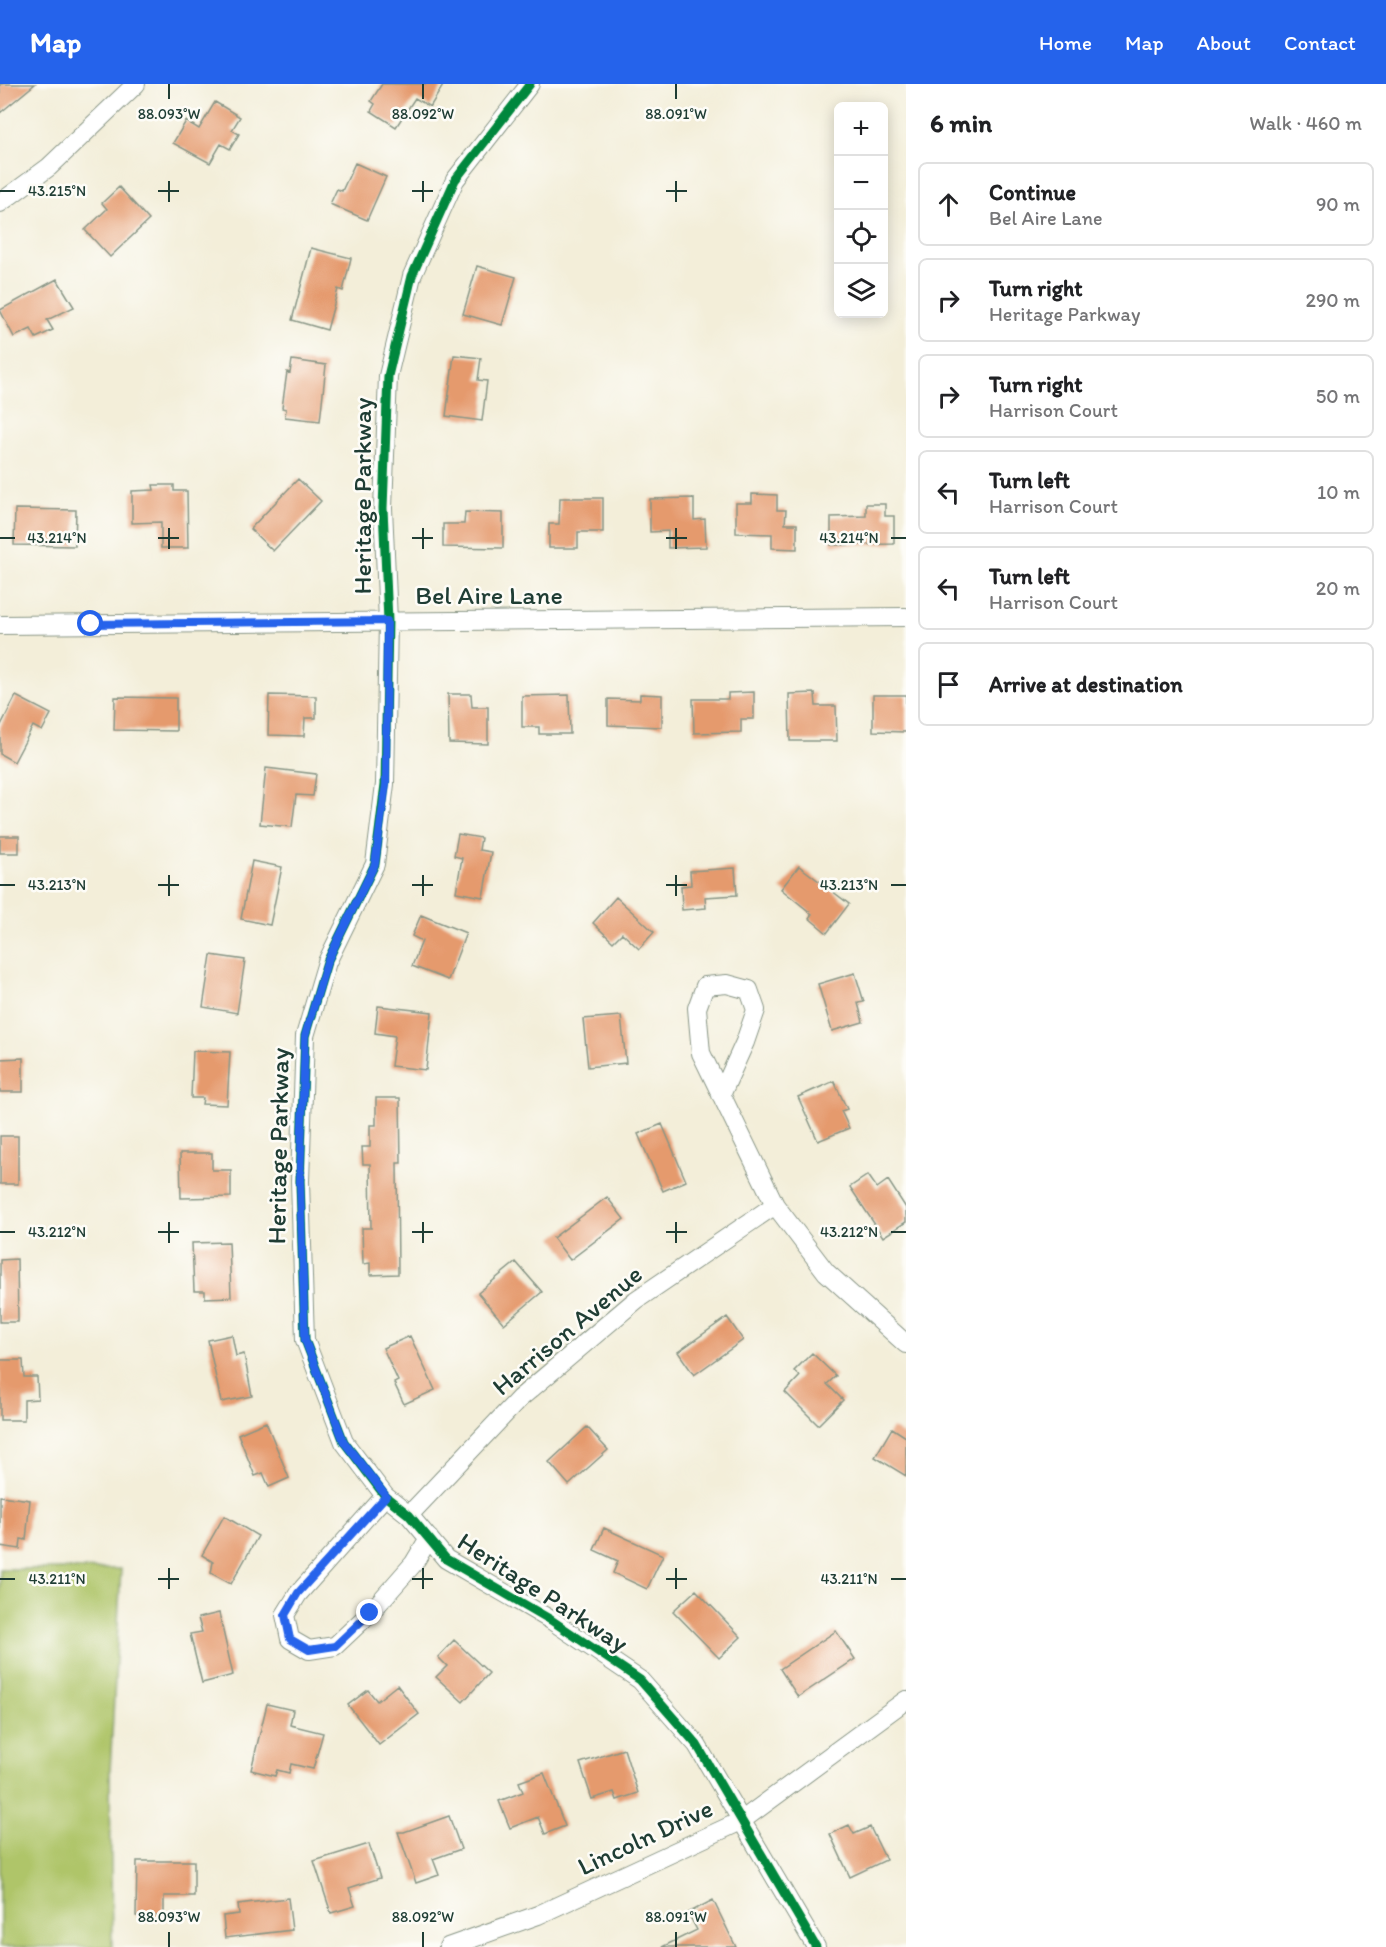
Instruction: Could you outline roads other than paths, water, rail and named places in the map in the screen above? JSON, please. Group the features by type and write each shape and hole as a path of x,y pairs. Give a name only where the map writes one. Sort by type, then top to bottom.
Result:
{"street":[{"path":"0,203 49,166 136,84"},
{"name":"Heritage Parkway","path":"530,84 455,180 412,276 387,376 383,508 387,621 386,784 375,864 327,962 305,1036 300,1181 305,1340 344,1442 386,1496 409,1515 446,1559 551,1620 640,1680 697,1746 816,1947"},
{"name":"Bel Aire Lane","path":"0,625 906,617"},
{"path":"721,1095 745,1042 756,1010 749,990 727,984 705,986 697,1008 701,1053 721,1095 775,1205 825,1272 906,1344"},
{"name":"Harrison Avenue","path":"409,1515 520,1398 636,1300 775,1205"},
{"path":"386,1496 298,1593 285,1615 290,1639 309,1650 335,1646 370,1613 414,1563 429,1538"},
{"name":"Lincoln Drive","path":"448,1947 538,1915 741,1821 906,1700"}]}
